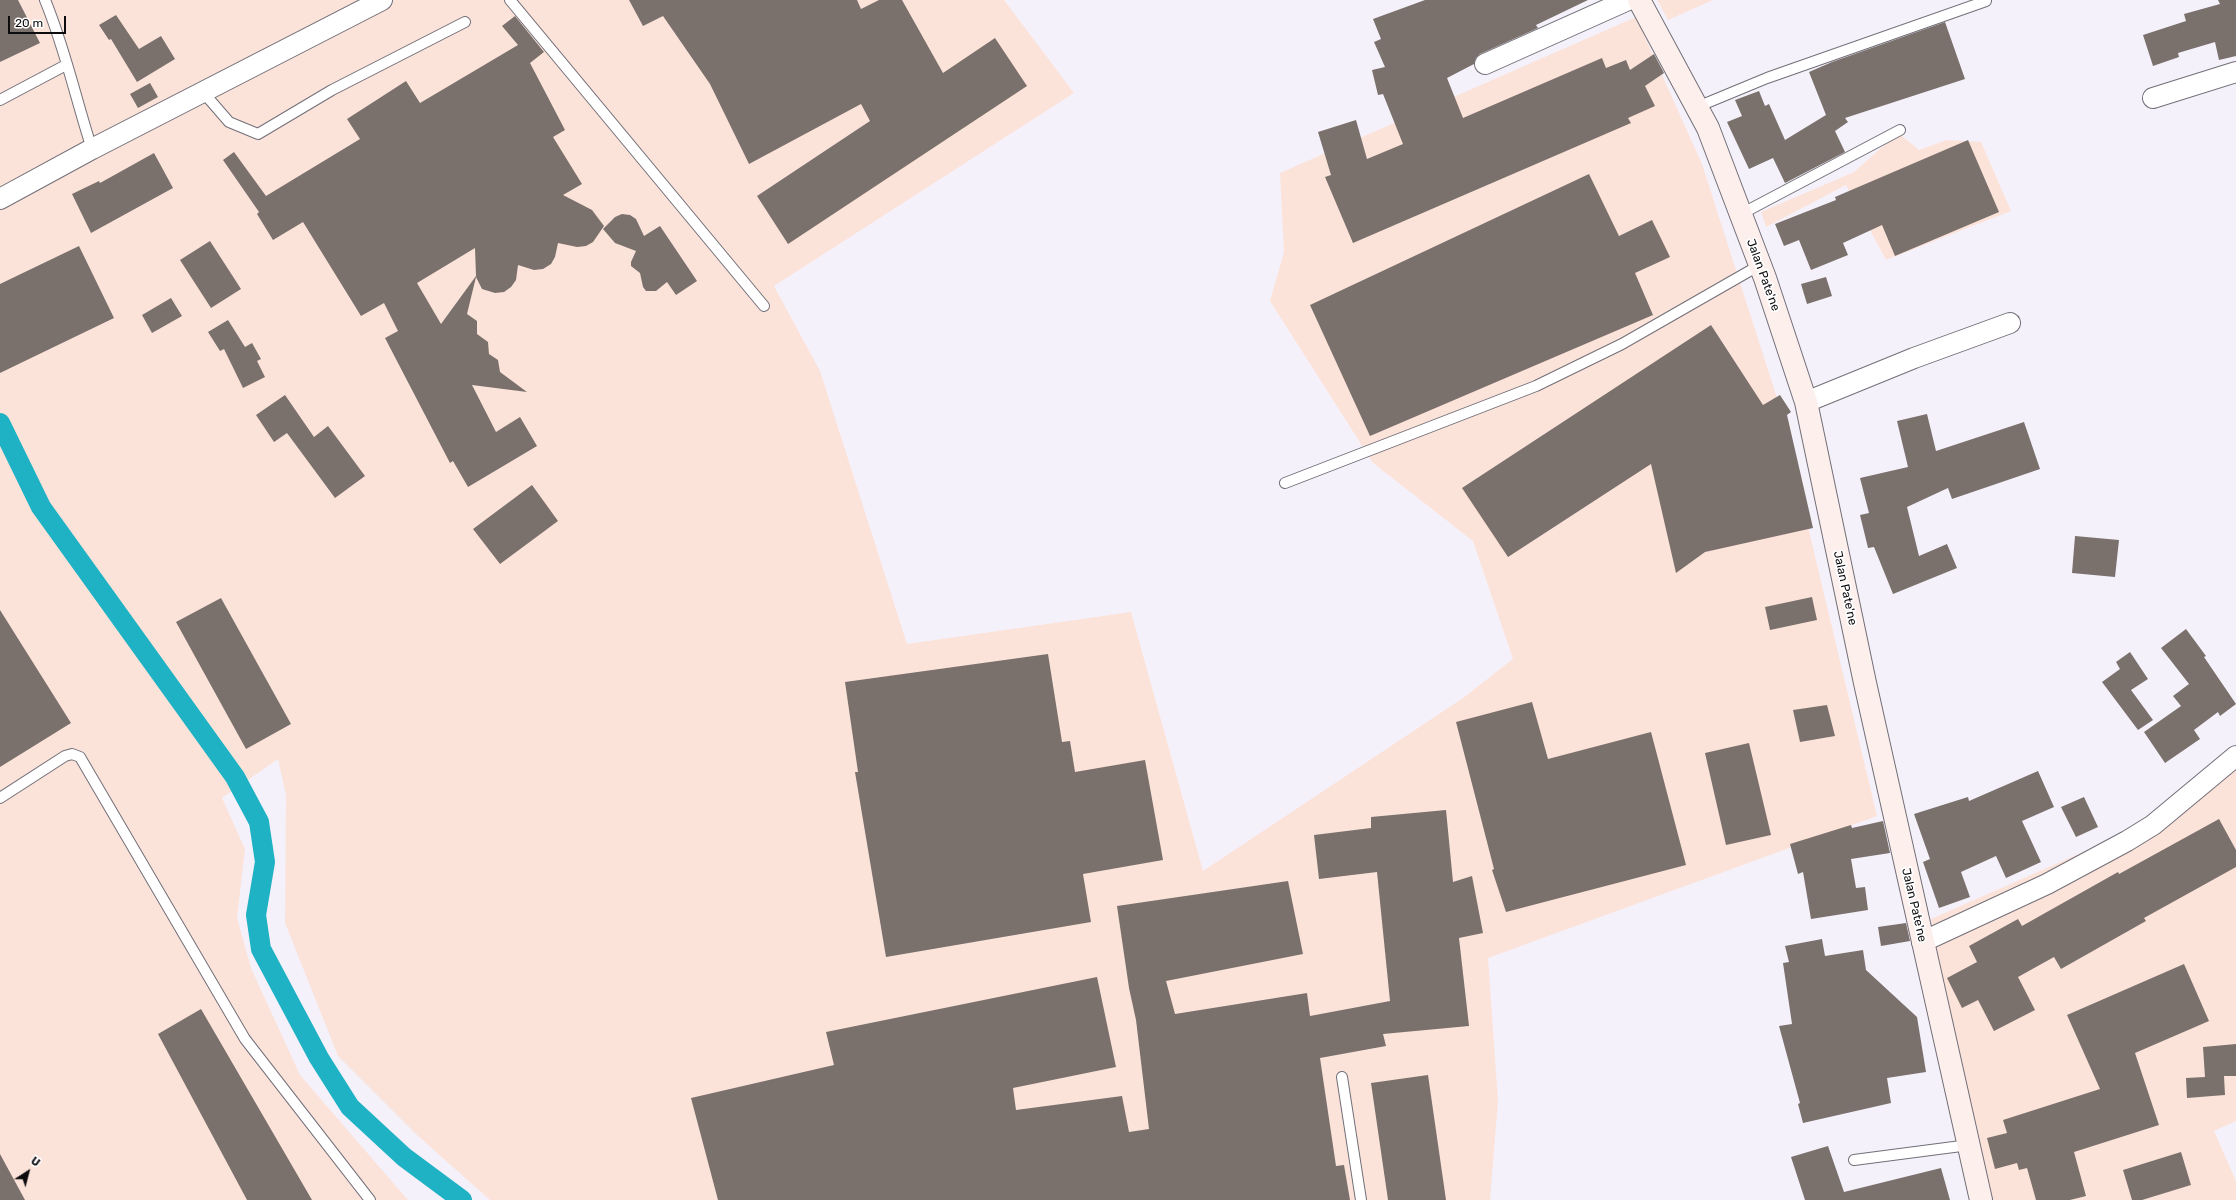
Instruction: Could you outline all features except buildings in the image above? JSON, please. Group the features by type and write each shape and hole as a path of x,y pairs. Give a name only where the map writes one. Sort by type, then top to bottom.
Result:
{"street":[{"path":"0,199 92,149 382,0"},
{"path":"1485,64 1628,0"},
{"name":"Jalan Pate'ne","path":"1639,0 1708,128 1760,265 1806,402 1922,942 1981,1200"},
{"path":"2153,98 2236,72"},
{"path":"1806,402 1914,358 2010,322"},
{"path":"1922,942 2047,884 2127,841 2161,819 2236,756"}],"lane":[{"path":"46,0 55,24 92,149"},
{"path":"510,0 764,306"},
{"path":"1697,107 1767,78 1986,0"},
{"path":"203,92 229,122 258,134 332,90 465,22"},
{"path":"0,100 66,65"},
{"path":"1741,214 1900,130"},
{"path":"1285,483 1536,386 1622,344 1760,265"},
{"path":"0,798 65,756 72,754 80,757 245,1039 370,1200"},
{"path":"1342,1077 1361,1200"},
{"path":"1854,1160 1969,1145"}],"shaded area":[{"path":"0,0 1004,0 1074,93 774,286 820,371 907,644 1131,612 1203,871 1463,698 1513,659 1473,541 1373,463 1270,301 1284,252 1280,173 1636,17 1702,164 1778,401 1789,423 1809,531 1877,816 1488,958 1498,1101 1490,1200 490,1200 418,1136 338,1056 285,923 286,795 278,759 222,798 245,849 237,918 251,968 300,1075 408,1200 0,1200"},
{"path":"1657,0 1713,0 1668,20"},
{"path":"1898,133 1919,150 1947,140 1981,142 2011,211 1886,260 1846,185 1766,227 1761,212 1854,172"},
{"path":"2236,757 2236,1121 2214,1131 2236,1181 2236,1200 1991,1200 1956,1057 1931,919 2135,829"}],"waterway":[{"path":"0,423 41,507 235,777 259,822 265,862 256,915 261,949 319,1058 350,1107 404,1157 462,1200"}]}
